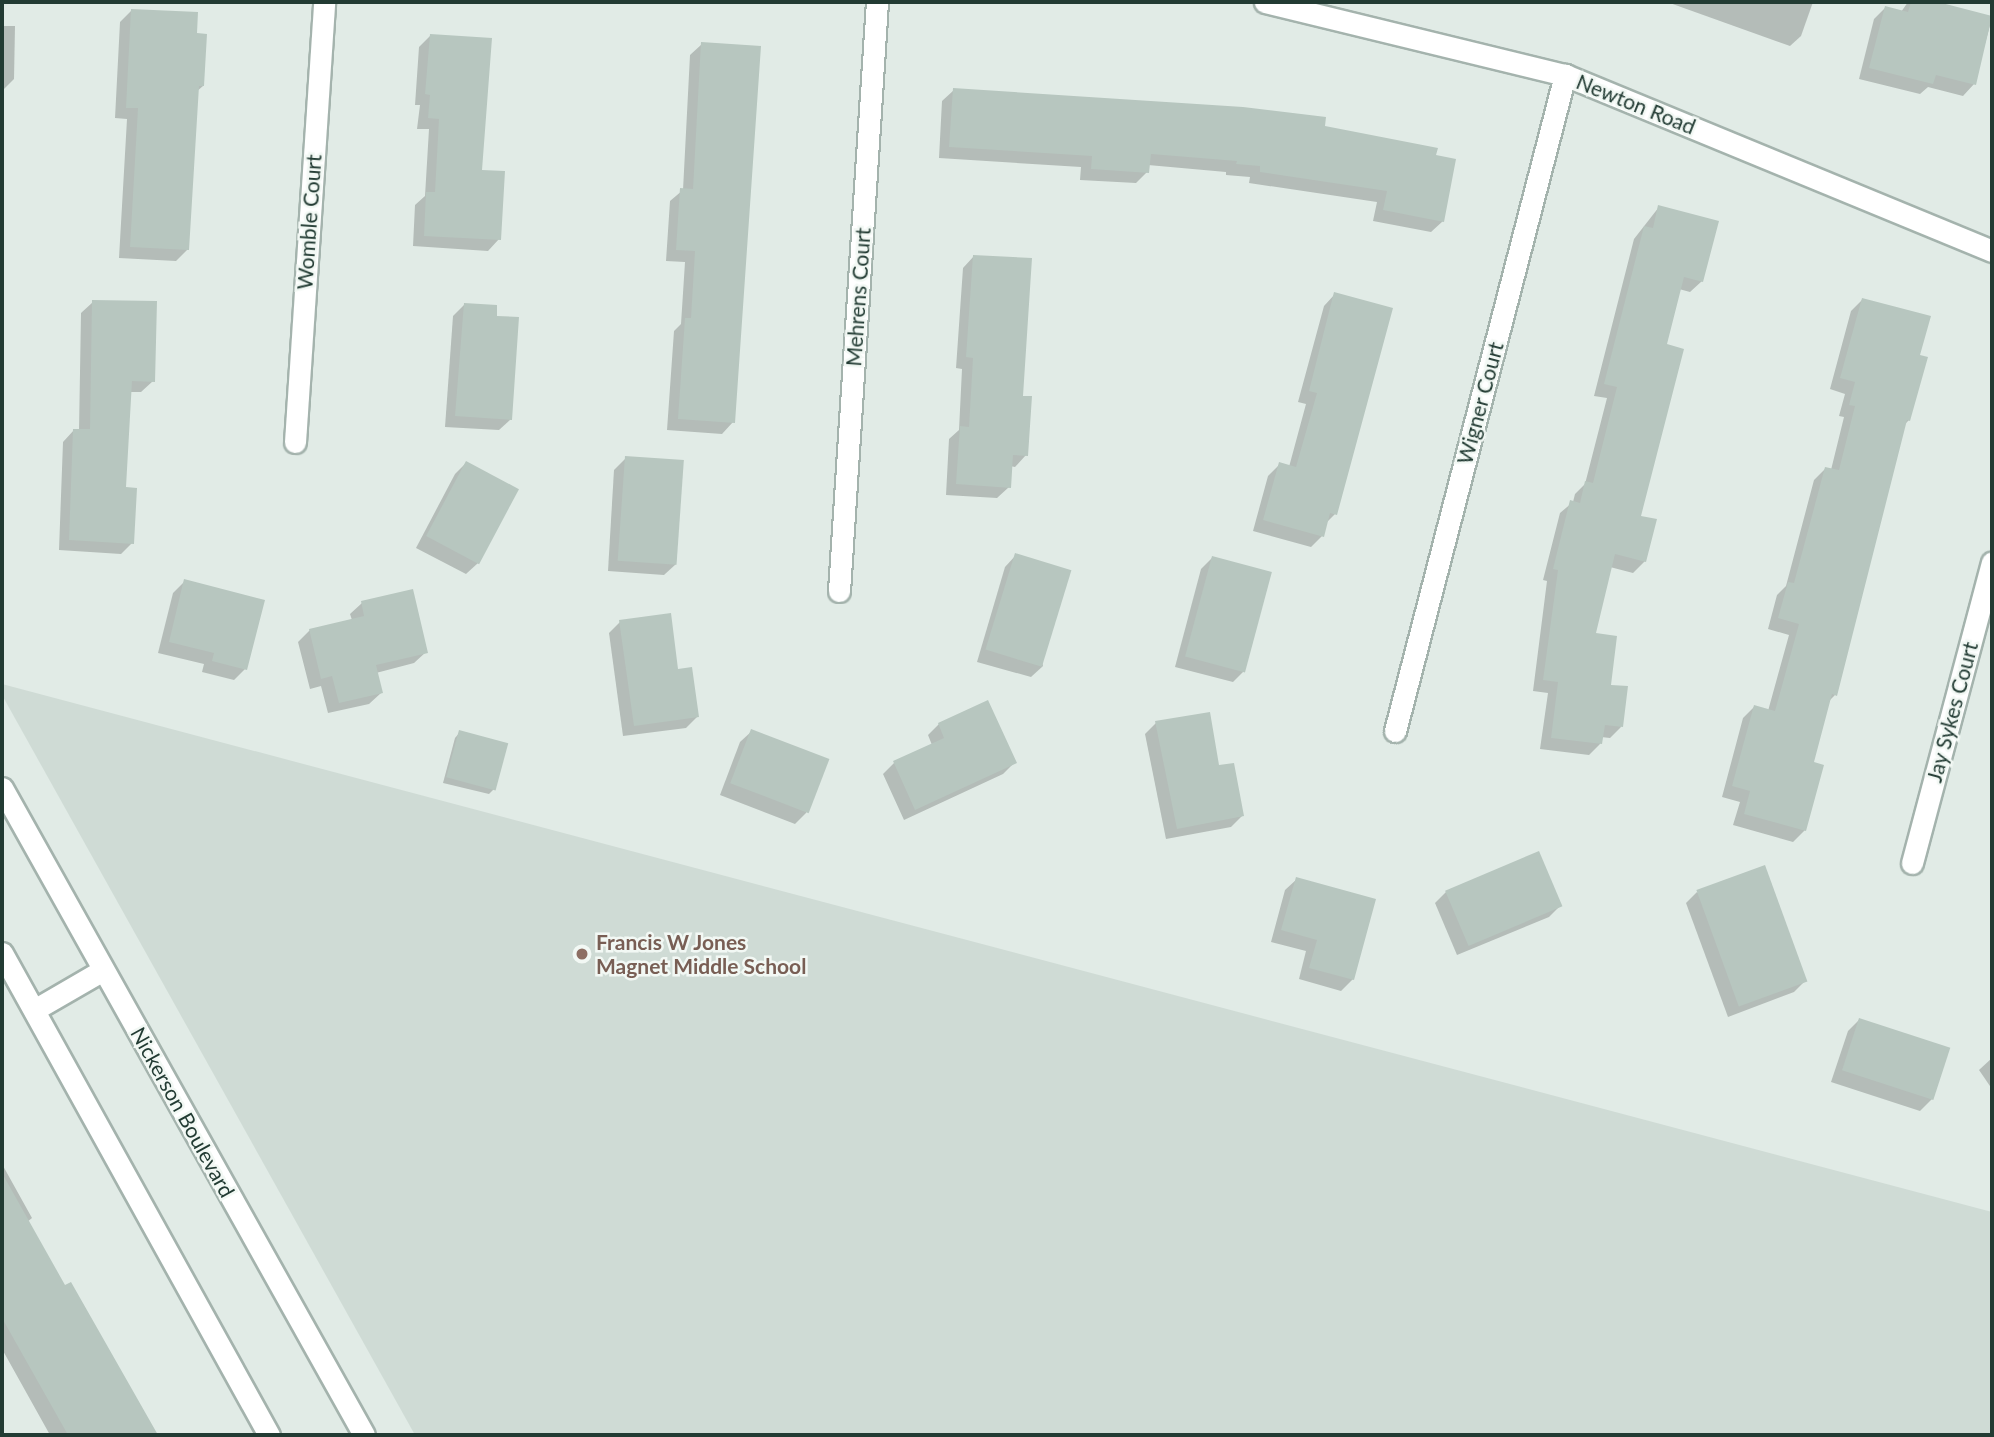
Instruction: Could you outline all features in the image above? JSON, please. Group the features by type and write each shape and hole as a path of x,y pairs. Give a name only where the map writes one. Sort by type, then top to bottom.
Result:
{"street":[{"name":"Womble Court","path":"295,442 324,2"},
{"name":"Mehrens Court","path":"839,592 877,2"},
{"name":"Newton Road","path":"1265,2 1565,75 1992,251"},
{"name":"Wigner Court","path":"1395,731 1565,75"},
{"name":"Jay Sykes Court","path":"1912,863 1992,562"},
{"name":"Nickerson Boulevard","path":"2,788 364,1435"},
{"path":"2,953 269,1435"},
{"path":"34,1010 103,970"}],"shaded area":[{"name":"Francis W Jones Magnet Middle School","path":"2,684 1992,1212 1992,1435 415,1435 2,695"}],"building":[{"path":"1911,2 1938,2 1992,16 1976,85 1936,75 1933,84 1869,68 1885,6 1908,12"},
{"path":"131,9 198,12 197,33 207,34 204,86 199,86 189,250 130,247 138,108 126,108"},
{"path":"430,34 492,38 482,170 505,171 501,240 424,236 426,192 435,192 439,119 428,118 430,95 425,94"},
{"path":"701,42 761,46 735,423 678,419 685,318 691,318 695,251 676,250 680,188 693,189"},
{"path":"953,88 1243,107 1326,117 1325,126 1438,148 1436,155 1456,159 1444,222 1383,210 1387,191 1260,172 1260,166 1236,164 1237,161 1151,154 1149,173 1091,169 1092,156 949,147"},
{"path":"1658,205 1719,221 1703,282 1684,277 1667,344 1684,349 1641,516 1657,519 1646,562 1615,554 1596,633 1617,636 1611,685 1628,686 1623,727 1605,725 1602,744 1551,738 1558,682 1543,680 1558,570 1553,569 1570,500 1580,503 1585,481 1593,483 1617,387 1604,384 1644,226 1653,228"},
{"path":"973,255 1032,258 1023,396 1032,396 1028,456 1013,455 1011,488 956,484 960,426 969,427 973,358 966,357"},
{"path":"1334,292 1393,308 1337,515 1330,513 1324,537 1263,520 1279,462 1296,467 1317,393 1309,391"},
{"path":"1862,298 1931,316 1920,355 1928,357 1910,421 1907,420 1837,696 1832,694 1814,762 1824,765 1806,831 1744,814 1750,791 1732,786 1754,705 1775,711 1799,624 1778,618 1788,582 1794,583 1825,467 1839,470 1855,406 1849,405 1855,382 1840,378"},
{"path":"92,300 157,301 155,382 132,381 126,487 137,488 134,544 69,540 73,429 90,429"},
{"path":"464,303 497,305 497,316 519,317 512,420 455,416"},
{"path":"625,456 684,460 677,565 618,561"},
{"path":"466,461 519,489 479,564 426,536"},
{"path":"1015,553 1071,570 1042,667 985,650"},
{"path":"1212,556 1272,572 1245,673 1185,656"},
{"path":"184,579 265,600 247,670 212,661 214,653 169,642"},
{"path":"413,589 428,653 376,665 383,693 339,703 332,676 321,679 309,629 364,616 361,601"},
{"path":"671,613 678,669 692,667 699,717 634,726 619,620"},
{"path":"988,700 1017,763 915,810 893,761 944,738 938,723"},
{"path":"1210,712 1219,765 1234,763 1244,816 1177,829 1155,721"},
{"path":"751,729 829,759 809,813 730,783"},
{"path":"459,730 508,743 496,791 446,777"},
{"path":"1539,851 1562,906 1469,946 1445,891"},
{"path":"1765,865 1807,982 1739,1006 1696,890"},
{"path":"1296,877 1376,899 1354,980 1309,968 1317,940 1281,930"},
{"path":"1859,1018 1950,1048 1933,1100 1842,1070"},
{"path":"2,1173 65,1285 71,1282 158,1435 68,1435 2,1318"}],"place":[{"name":"Francis W Jones Magnet Middle School","path":"582,954"}]}
